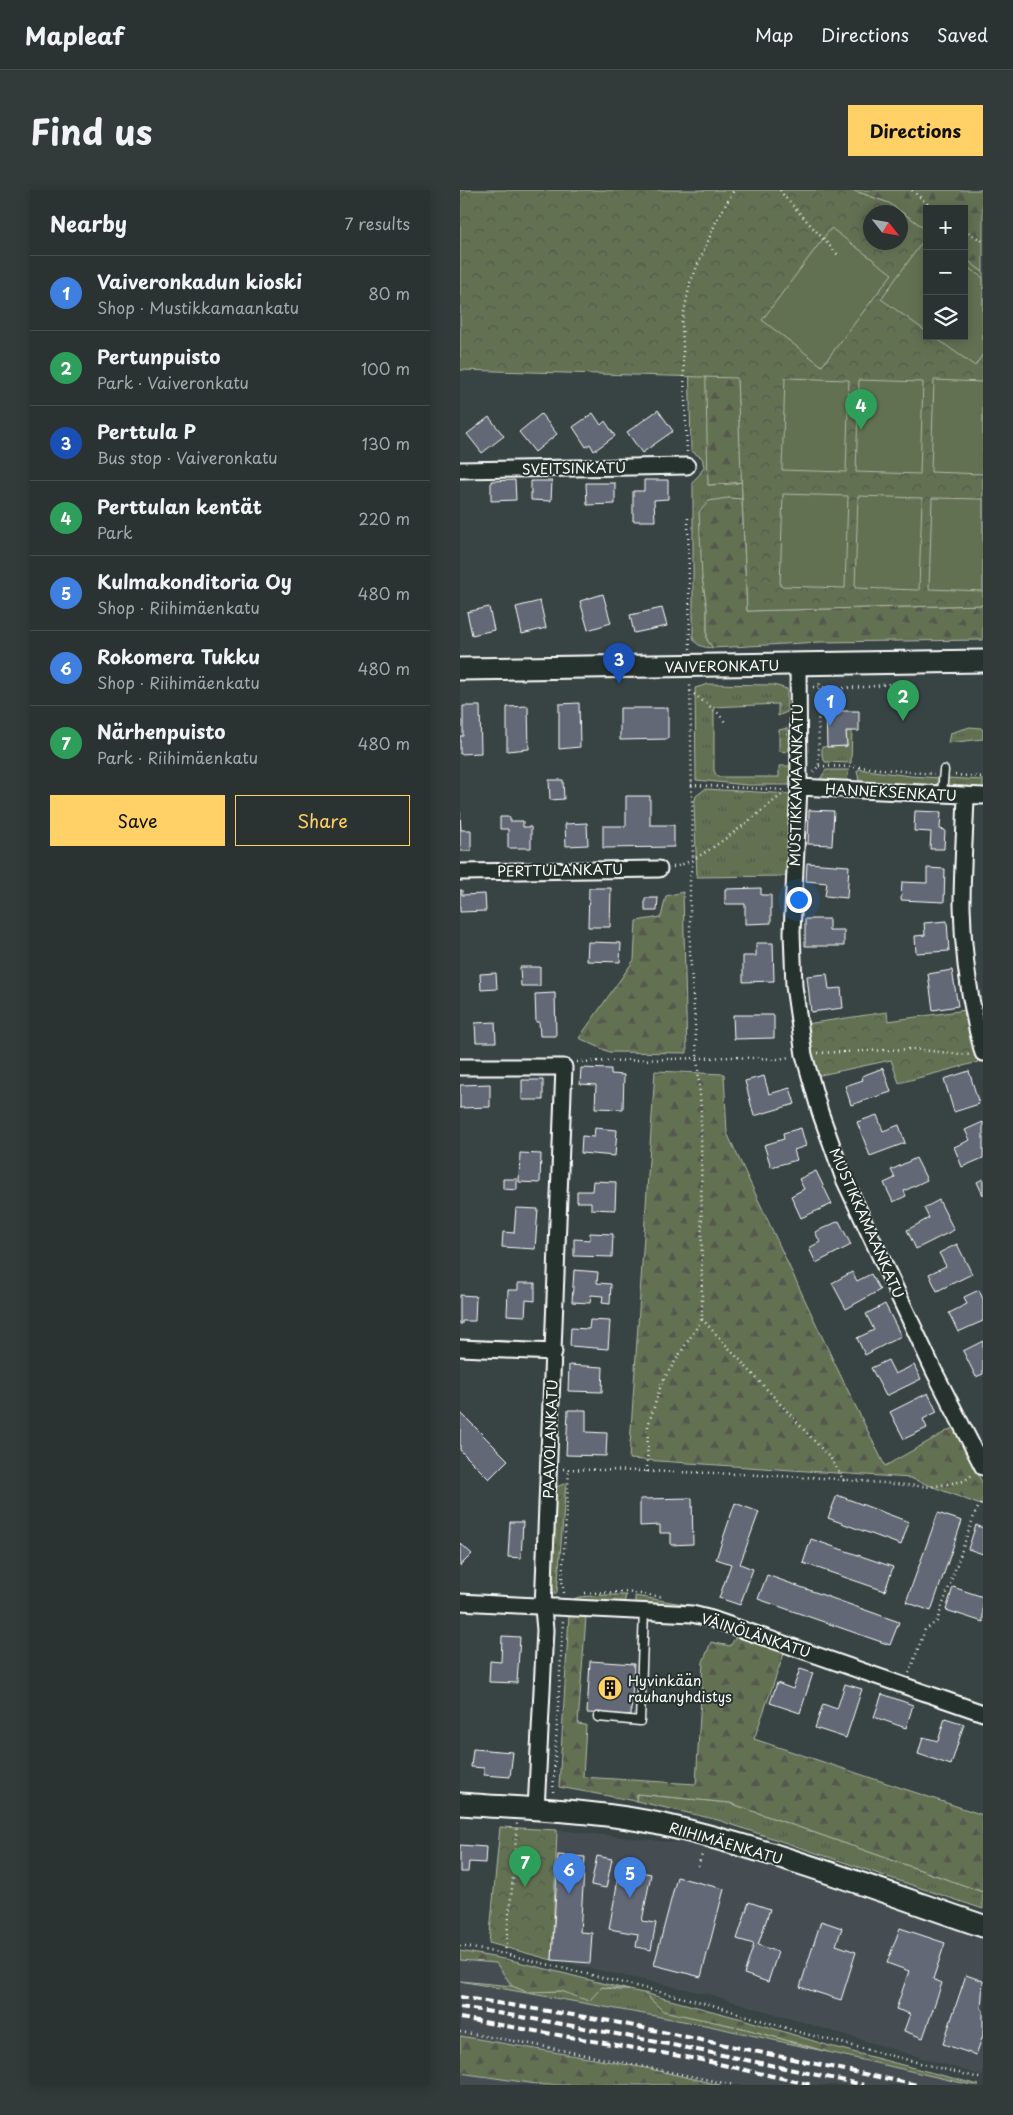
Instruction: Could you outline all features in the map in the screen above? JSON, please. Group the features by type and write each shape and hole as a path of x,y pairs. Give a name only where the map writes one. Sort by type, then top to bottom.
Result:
{"main road":[{"name":"VAIVERONKATU","path":"460,669 983,661"},
{"name":"RIIHIMÄENKATU","path":"460,1804 621,1818 673,1827 757,1850 983,1926"}],"street":[{"name":"SVEITSINKATU","path":"460,470 687,466"},
{"name":"MUSTIKKAMAANKATU","path":"798,665 793,789 792,932 794,986 804,1055 820,1112 844,1179 934,1371 983,1467"},
{"name":"HANNEKSENKATU","path":"793,789 983,796"},
{"path":"966,796 962,906 967,967 979,1054"},
{"name":"PERTTULANKATU","path":"460,872 660,869"},
{"path":"460,1067 564,1067"},
{"name":"PAAVOLANKATU","path":"527,1809 545,1630 543,1608 564,1067"},
{"path":"460,1348 554,1352"},
{"name":"VÄINÖLÄNKATU","path":"460,1602 543,1608 564,1607 682,1613 712,1619 983,1713"}],"lane":[{"path":"942,794 944,772"},
{"path":"598,1717 640,1721 644,1611"}],"path":[{"path":"687,466 682,322 690,282 716,222 734,190"},
{"path":"780,190 838,254"},
{"path":"912,190 929,205"},
{"path":"968,232 983,241"},
{"path":"688,518 690,651"},
{"path":"647,1472 648,1426 662,1382 702,1319 704,1240 700,1070 697,1060 690,953 690,878 693,860 690,683"},
{"path":"819,766 818,698 820,688"},
{"path":"690,691 717,712 725,722"},
{"path":"660,869 682,866 693,860 793,789 819,766 944,772 983,777"},
{"path":"691,784 793,789"},
{"path":"564,1067 574,1062 697,1060 732,1057 778,1059 804,1055 912,1049 979,1054"},
{"path":"702,1319 832,1459 844,1480"},
{"path":"549,1469 714,1473 930,1487 964,1481 983,1467"},
{"path":"553,1794 564,1607 562,1581 569,1470"},
{"path":"908,1676 925,1630 937,1621 975,1513 983,1500"},
{"path":"505,1954 513,1878 527,1809"},
{"path":"460,1946 505,1954 709,2004 802,2033 983,2079"},
{"path":"460,2032 536,2045 734,2085"}],"shaded area":[{"path":"557,1830 726,1848 983,1935 983,2076 708,1994 552,1960"},
{"path":"460,1951 515,1961 705,2009 829,2048 980,2085 720,2085 646,2068 460,2036"},
{"path":"460,2073 517,2080 544,2085 460,2085"}],"green space":[{"path":"460,190 852,190 892,205 863,205 863,250 908,250 908,216 923,227 923,340 968,340 968,261 983,272 983,605 747,611 737,378 460,370"},
{"path":"852,190 892,205 863,205 863,218 727,342 708,485 742,482 742,499 728,498 702,577 707,608 707,640 713,648 701,646 696,643 693,637 693,481 704,467 702,458 691,451 689,350"},
{"path":"852,190 983,190 983,272 968,261 968,205 923,205 923,227 908,216 908,205 892,205"},
{"path":"831,228 892,274 822,366 762,320"},
{"path":"923,241 923,329 881,299"},
{"path":"968,268 983,278 983,354 975,366 939,340 968,340"},
{"path":"705,341 737,378 742,482 708,485"},
{"path":"785,378 849,380 846,472 782,470"},
{"path":"859,380 923,382 920,474 856,472"},
{"path":"934,380 983,382 983,474 931,472"},
{"path":"783,494 848,496 845,588 780,586"},
{"path":"858,496 922,498 919,590 855,588"},
{"path":"728,498 742,499 747,611 983,605 983,640 820,642 713,648 707,640 707,608 702,577 699,512 709,501"},
{"path":"932,498 983,499 983,591 929,589"},
{"path":"708,684 774,685 787,689 787,712 778,716 778,704 714,707 714,770 716,775 720,777 779,777 779,766 790,766 791,785 747,785 696,780 695,688"},
{"path":"970,727 981,728 983,730 983,739 948,743 950,733"},
{"path":"787,728 789,750 786,752 779,751 779,730"},
{"path":"846,731 852,731 851,763 825,762 822,756 822,747 847,746"},
{"path":"859,769 939,778 936,786 859,781 857,771"},
{"path":"826,770 849,770 847,781 820,779"},
{"path":"947,778 983,780 983,788 948,786"},
{"path":"705,789 791,794 787,876 697,877 694,803 696,796"},
{"path":"683,892 687,1053 609,1052 579,1038 634,960 636,921 661,917 666,896"},
{"path":"966,1010 978,1062 899,1083 891,1060 816,1076 811,1058 806,1024 887,1012 888,1021"},
{"path":"655,1071 724,1074 727,1133 833,1360 885,1466 954,1427 983,1484 983,1506 910,1478 629,1459"},
{"path":"566,1483 557,1592 555,1595 551,1581 554,1488"},
{"path":"626,1595 624,1604 569,1601 579,1597"},
{"path":"635,1596 695,1606 694,1608 635,1604"},
{"path":"569,1615 586,1617 578,1724 586,1725 583,1777 696,1784 703,1662 711,1642 730,1646 738,1634 785,1651 754,1739 983,1815 983,1892 730,1803 637,1794 636,1801 559,1787"},
{"path":"637,1794 730,1803 983,1892 983,1909 718,1820 636,1801"},
{"path":"500,1827 557,1830 552,1960 489,1943"},
{"path":"460,1951 515,1961 629,1990 602,1987 589,2001 561,1991 527,1992 512,1986 496,1963 460,1960"},
{"path":"460,1981 512,1986 527,1992 561,1991 589,2000 602,1987 629,1990 644,1993 664,2011 743,2028 828,2052 705,2025"},
{"path":"644,1993 746,2020 830,2046 979,2085 971,2085 828,2052 743,2028 663,2011"},
{"path":"460,2036 646,2068 720,2085 544,2085 460,2073"}],"building":[{"path":"658,410 673,431 642,453 627,432"},
{"path":"593,413 601,425 605,421 615,436 594,451 590,444 586,447 573,427"},
{"path":"541,414 557,434 535,452 519,432"},
{"path":"489,417 504,436 482,453 467,434"},
{"path":"515,480 516,500 491,501 491,481"},
{"path":"644,480 668,480 668,499 654,500 655,521 633,521 633,491 644,491"},
{"path":"531,481 552,481 551,501 531,500"},
{"path":"586,483 615,483 615,504 587,505"},
{"path":"603,594 611,623 588,630 580,601"},
{"path":"540,601 546,628 522,634 516,607"},
{"path":"489,607 494,630 472,635 467,612"},
{"path":"662,608 667,626 634,633 630,615"},
{"path":"579,703 580,747 559,749 559,704"},
{"path":"463,706 480,706 481,753 460,754 460,736 463,736"},
{"path":"528,706 529,749 507,751 507,707"},
{"path":"620,708 668,708 668,739 620,740"},
{"path":"826,711 859,711 859,731 846,731 847,746 827,747"},
{"path":"549,780 563,780 564,799 550,800"},
{"path":"626,796 650,796 650,825 674,825 674,847 603,848 603,826 626,826"},
{"path":"809,810 834,811 832,845 808,844"},
{"path":"915,811 941,812 940,829 945,830 944,849 930,849 931,832 914,831"},
{"path":"460,812 461,830 471,830 471,851 460,851"},
{"path":"500,817 510,817 510,821 523,821 523,827 531,827 531,848 508,848 508,829 500,829"},
{"path":"587,823 588,845 566,846 565,824"},
{"path":"807,863 849,866 847,898 825,896 827,883 806,881"},
{"path":"927,868 945,869 944,902 901,900 902,882 927,883"},
{"path":"589,888 611,888 610,927 588,927"},
{"path":"761,888 761,895 771,895 771,923 745,924 745,904 725,904 725,889"},
{"path":"460,890 462,890 462,895 485,894 486,911 460,912"},
{"path":"645,898 658,898 657,911 645,911"},
{"path":"805,919 829,919 829,930 844,930 844,946 805,946"},
{"path":"947,921 949,951 916,953 915,936 925,935 924,923"},
{"path":"588,942 621,943 620,962 587,961"},
{"path":"756,943 773,943 774,981 743,982 743,956 756,956"},
{"path":"520,967 540,967 540,986 521,986"},
{"path":"952,970 958,1006 933,1010 928,974"},
{"path":"496,973 497,989 481,990 480,974"},
{"path":"827,974 829,989 841,988 843,1008 811,1012 807,976"},
{"path":"555,993 556,1036 540,1036 539,1022 536,1022 535,994"},
{"path":"733,1015 774,1015 774,1038 734,1039"},
{"path":"495,1022 496,1042 476,1042 475,1023"},
{"path":"581,1068 611,1069 611,1074 624,1075 623,1109 595,1108 596,1085 580,1084"},
{"path":"883,1068 891,1092 851,1105 845,1086 863,1080 862,1076"},
{"path":"969,1071 979,1104 954,1112 944,1079"},
{"path":"764,1076 769,1094 790,1088 795,1104 754,1116 745,1081"},
{"path":"522,1080 543,1080 543,1100 522,1100"},
{"path":"490,1084 490,1107 460,1108 460,1085"},
{"path":"877,1115 883,1131 899,1125 905,1143 870,1156 857,1122"},
{"path":"983,1122 983,1158 962,1167 954,1147 970,1140 965,1130"},
{"path":"595,1128 617,1130 615,1156 581,1153 582,1136 594,1137"},
{"path":"801,1128 806,1146 794,1150 797,1160 771,1167 764,1145 784,1139 783,1133"},
{"path":"520,1153 541,1154 540,1183 519,1182"},
{"path":"916,1158 927,1180 904,1191 906,1196 893,1202 884,1183 895,1178 891,1170"},
{"path":"816,1171 832,1204 801,1218 791,1196 804,1189 799,1179"},
{"path":"503,1179 517,1179 517,1190 503,1189"},
{"path":"983,1179 983,1195 977,1182"},
{"path":"593,1181 616,1182 615,1210 591,1209 591,1202 577,1202 577,1191 592,1191"},
{"path":"939,1200 954,1230 916,1249 907,1230 929,1218 924,1208"},
{"path":"516,1208 538,1209 535,1249 502,1247 503,1232 514,1233"},
{"path":"839,1221 851,1245 816,1263 809,1248 820,1242 815,1232"},
{"path":"590,1233 613,1234 612,1257 574,1256 574,1239 590,1240"},
{"path":"957,1244 972,1274 937,1291 929,1274 946,1266 939,1253"},
{"path":"574,1270 598,1272 597,1283 611,1284 610,1304 602,1303 603,1296 591,1295 590,1303 572,1302"},
{"path":"852,1272 857,1281 871,1274 880,1290 846,1309 832,1283"},
{"path":"518,1283 535,1283 535,1301 526,1300 525,1316 507,1315 508,1290 518,1290"},
{"path":"979,1290 983,1299 983,1321 958,1332 949,1313 967,1304 964,1297"},
{"path":"460,1295 476,1296 475,1321 462,1321 462,1324 460,1324"},
{"path":"885,1304 901,1336 865,1355 857,1338 874,1330 866,1314"},
{"path":"590,1320 610,1321 608,1349 570,1346 571,1328 589,1329"},
{"path":"983,1341 983,1374 976,1377 963,1351"},
{"path":"888,1360 895,1374 914,1365 921,1379 886,1396 871,1368"},
{"path":"569,1365 603,1367 602,1392 568,1391"},
{"path":"928,1393 937,1412 923,1419 927,1428 904,1439 890,1412"},
{"path":"568,1410 586,1410 586,1432 607,1433 606,1456 566,1455"},
{"path":"460,1412 508,1460 489,1479 460,1450"},
{"path":"837,1495 909,1522 901,1545 828,1518"},
{"path":"692,1498 693,1544 671,1545 671,1533 660,1533 660,1525 640,1526 640,1499"},
{"path":"735,1503 759,1512 740,1564 753,1569 740,1605 719,1598 731,1564 716,1559"},
{"path":"938,1513 962,1521 931,1611 906,1602"},
{"path":"510,1522 523,1522 521,1558 508,1557"},
{"path":"976,1525 983,1528 983,1554 968,1549"},
{"path":"811,1539 893,1567 885,1591 803,1563"},
{"path":"460,1543 472,1554 460,1566"},
{"path":"767,1575 899,1622 890,1645 758,1599"},
{"path":"953,1587 983,1597 983,1622 946,1610"},
{"path":"502,1636 520,1637 517,1683 489,1682 490,1661 501,1662"},
{"name":"Hyvinkään rauhanyhdistys","path":"590,1661 634,1664 631,1715 587,1713"},
{"path":"800,1669 813,1673 800,1713 770,1703 777,1683 793,1689"},
{"path":"845,1684 862,1689 846,1738 815,1728 823,1704 837,1709"},
{"path":"882,1694 913,1705 906,1728 874,1717"},
{"path":"945,1718 964,1724 951,1765 918,1754 923,1737 938,1741"},
{"path":"473,1749 513,1752 510,1777 484,1775 484,1768 471,1767"},
{"path":"460,1845 486,1847 485,1863 469,1862 468,1872 460,1872"},
{"path":"558,1855 585,1857 580,1932 592,1933 590,1963 552,1960"},
{"path":"597,1856 612,1859 606,1888 591,1885"},
{"path":"620,1868 651,1874 642,1921 656,1923 651,1950 636,1947 638,1934 609,1929"},
{"path":"677,1877 724,1889 701,1977 654,1965"},
{"path":"749,1902 770,1909 758,1945 778,1952 768,1982 744,1974 754,1944 737,1939"},
{"path":"821,1921 842,1928 836,1945 856,1952 841,2000 800,1987"},
{"path":"900,1928 945,1943 933,1979 942,1983 923,2038 904,2031 910,2014 896,2009 909,1971 887,1963"},
{"path":"966,1975 983,1981 981,2009 983,2010 983,2035 976,2055 943,2044"}],"railway":[{"path":"460,1997 610,2021 917,2085"},
{"path":"460,2007 612,2033 864,2085"},
{"path":"460,2018 697,2059 812,2085"}],"place":[{"name":"Perttulan kentät","path":"861,430"},
{"name":"Perttula P","path":"619,684"},
{"name":"Pertunpuisto","path":"903,721"},
{"name":"Vaiveronkadun kioski","path":"830,726"},
{"name":"Hyvinkään rauhanyhdistys","path":"610,1688"},
{"name":"Närhenpuisto","path":"525,1887"},
{"name":"Rokomera Tukku","path":"569,1894"},
{"name":"Kulmakonditoria Oy","path":"630,1898"}]}
